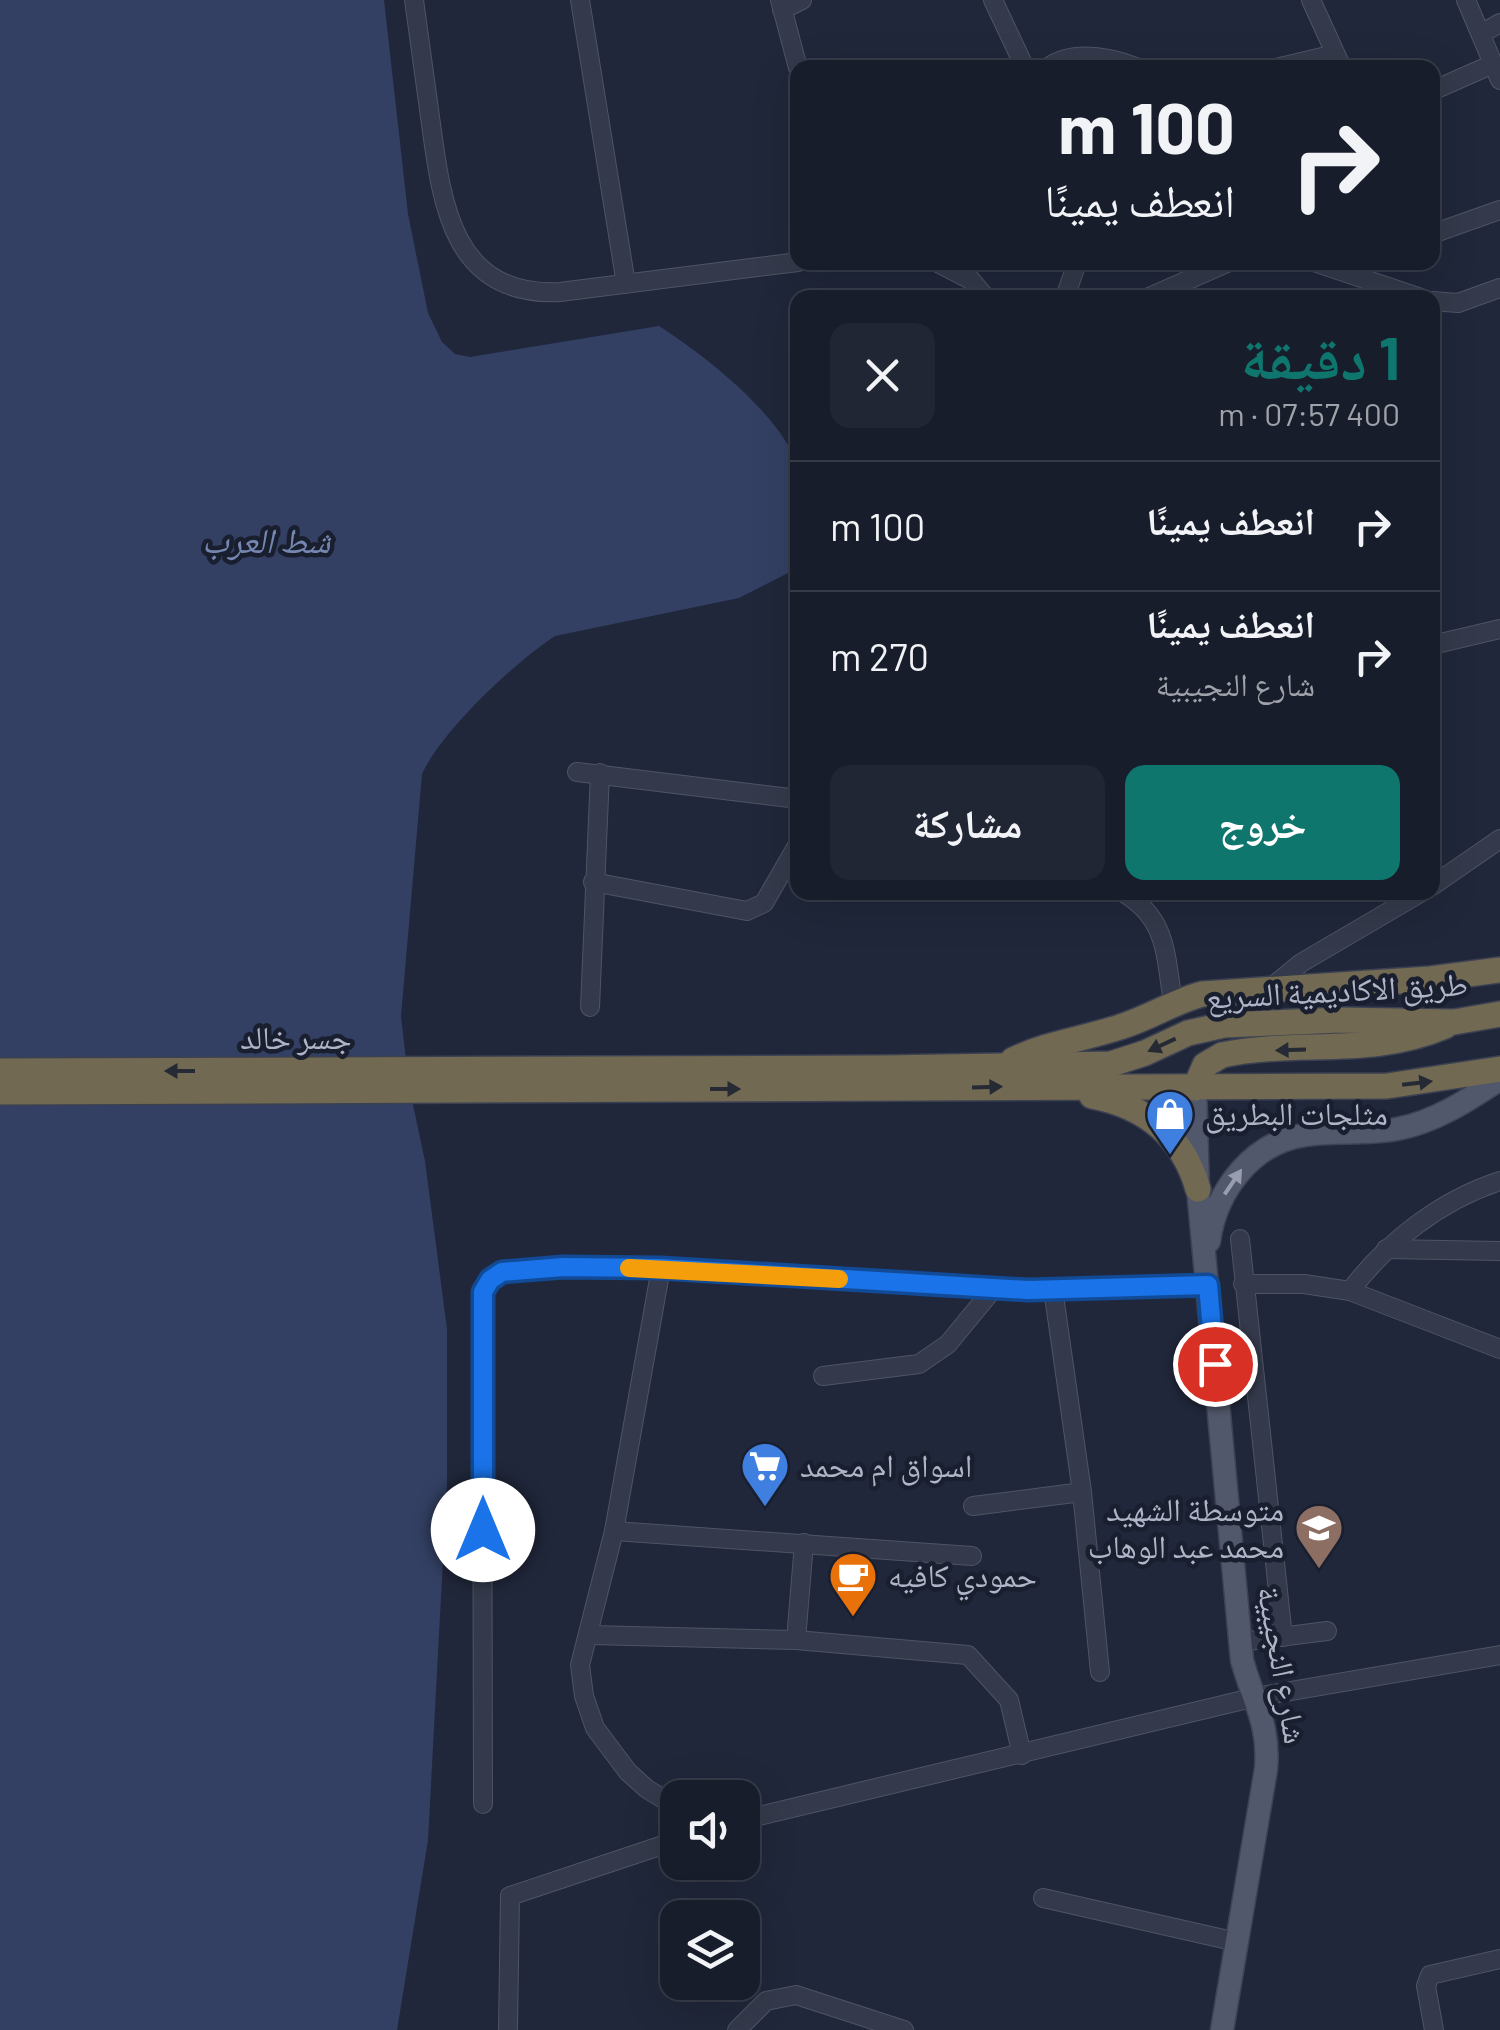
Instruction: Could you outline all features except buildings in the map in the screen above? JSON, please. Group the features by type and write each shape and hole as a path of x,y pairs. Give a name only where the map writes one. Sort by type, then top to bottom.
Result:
{"highway":[{"path":"1001,1066 1063,1040 1122,1026 1174,1002 1219,992 1430,980 1500,970"},
{"name":"طريق الاكاديمية السريع","path":"886,1079 1001,1066 1111,1064 1188,1033 1224,1025 1340,1020 1454,1022 1500,1014"},
{"path":"1195,1088 1206,1065 1222,1055 1381,1045 1416,1038 1454,1022"},
{"path":"592,1079 886,1079 1195,1088 1387,1086 1500,1069"},
{"name":"جسر خالد","path":"0,1072 592,1079"},
{"name":"جسر خالد","path":"0,1092 592,1079"},
{"path":"1042,1086 1120,1103 1147,1116 1180,1148 1198,1189"}],"main road":[{"path":"1207,1280 1210,1232 1224,1196 1239,1171 1261,1152 1301,1135 1393,1130 1418,1124 1500,1079"},
{"name":"شارع النجيبية","path":"1195,1088 1198,1189 1240,1642 1246,1673 1265,1725 1267,1754 1222,2030"}],"street":[{"path":"414,0 438,180 448,220 466,254 497,279 536,293 790,263"},
{"path":"580,0 626,284"},
{"path":"796,60 781,5 802,0"},
{"path":"993,0 1021,60"},
{"path":"1311,0 1339,60"},
{"path":"1440,89 1497,72 1466,0"},
{"path":"1481,34 1500,23"},
{"path":"1059,60 1066,55 1113,60"},
{"path":"1440,231 1500,210"},
{"path":"951,270 979,290"},
{"path":"1166,290 1211,270"},
{"path":"1338,270 1398,290"},
{"path":"1440,302 1458,303 1500,288"},
{"path":"1440,645 1497,636"},
{"path":"578,772 790,799"},
{"path":"590,1008 600,773"},
{"path":"1440,880 1500,839"},
{"path":"593,882 747,911 764,903 790,858"},
{"path":"1133,900 1157,923 1174,1002"},
{"path":"1268,990 1301,963 1408,900"},
{"path":"1350,1291 1385,1248 1453,1202 1500,1181"},
{"path":"1240,1239 1283,1637"},
{"path":"1385,1248 1500,1251"},
{"path":"483,1804 483,1292 490,1280 502,1272 563,1267 660,1268 994,1288 1053,1289 1207,1280"},
{"path":"660,1268 614,1530 580,1665 584,1696 595,1728 628,1772 660,1797"},
{"path":"1244,1284 1304,1284 1350,1291 1500,1349"},
{"path":"823,1376 919,1364 948,1344 994,1288"},
{"path":"1053,1289 1082,1492 1100,1672"},
{"path":"973,1506 1082,1492"},
{"path":"614,1530 972,1556"},
{"path":"796,1640 804,1543"},
{"path":"1240,1642 1327,1631"},
{"path":"590,1635 796,1640 968,1655 1009,1700 1022,1756"},
{"path":"760,1816 1256,1697 1500,1655"},
{"path":"508,2030 510,1896 660,1846"},
{"path":"1042,1898 1237,1942"},
{"path":"1434,2030 1426,1986 1430,1975 1500,1960"},
{"path":"737,2030 766,2001 796,1995 904,2030"}],"water":[{"name":"شط العرب","path":"0,0 384,0 408,214 428,313 442,342 455,354 470,357 659,326 737,386 786,442 790,450 790,572 739,598 555,636 481,699 446,737 422,774 401,1016 447,1329 447,1485 428,1840 397,2030 0,2030"}],"slow traffic":[{"path":"629,1268 839,1279"}],"place":[{"name":"مثلجات البطريق","path":"1170,1156"},
{"name":"اسواق ام محمد","path":"765,1508"},
{"name":"متوسطة الشهيد محمد عبد الوهاب","path":"1319,1570"},
{"name":"حمودي كافيه","path":"853,1618"}],"route":[{"path":"483,1530 483,1292 490,1280 502,1272 563,1267 660,1268 1028,1290 1208,1285 1215,1364"}]}
